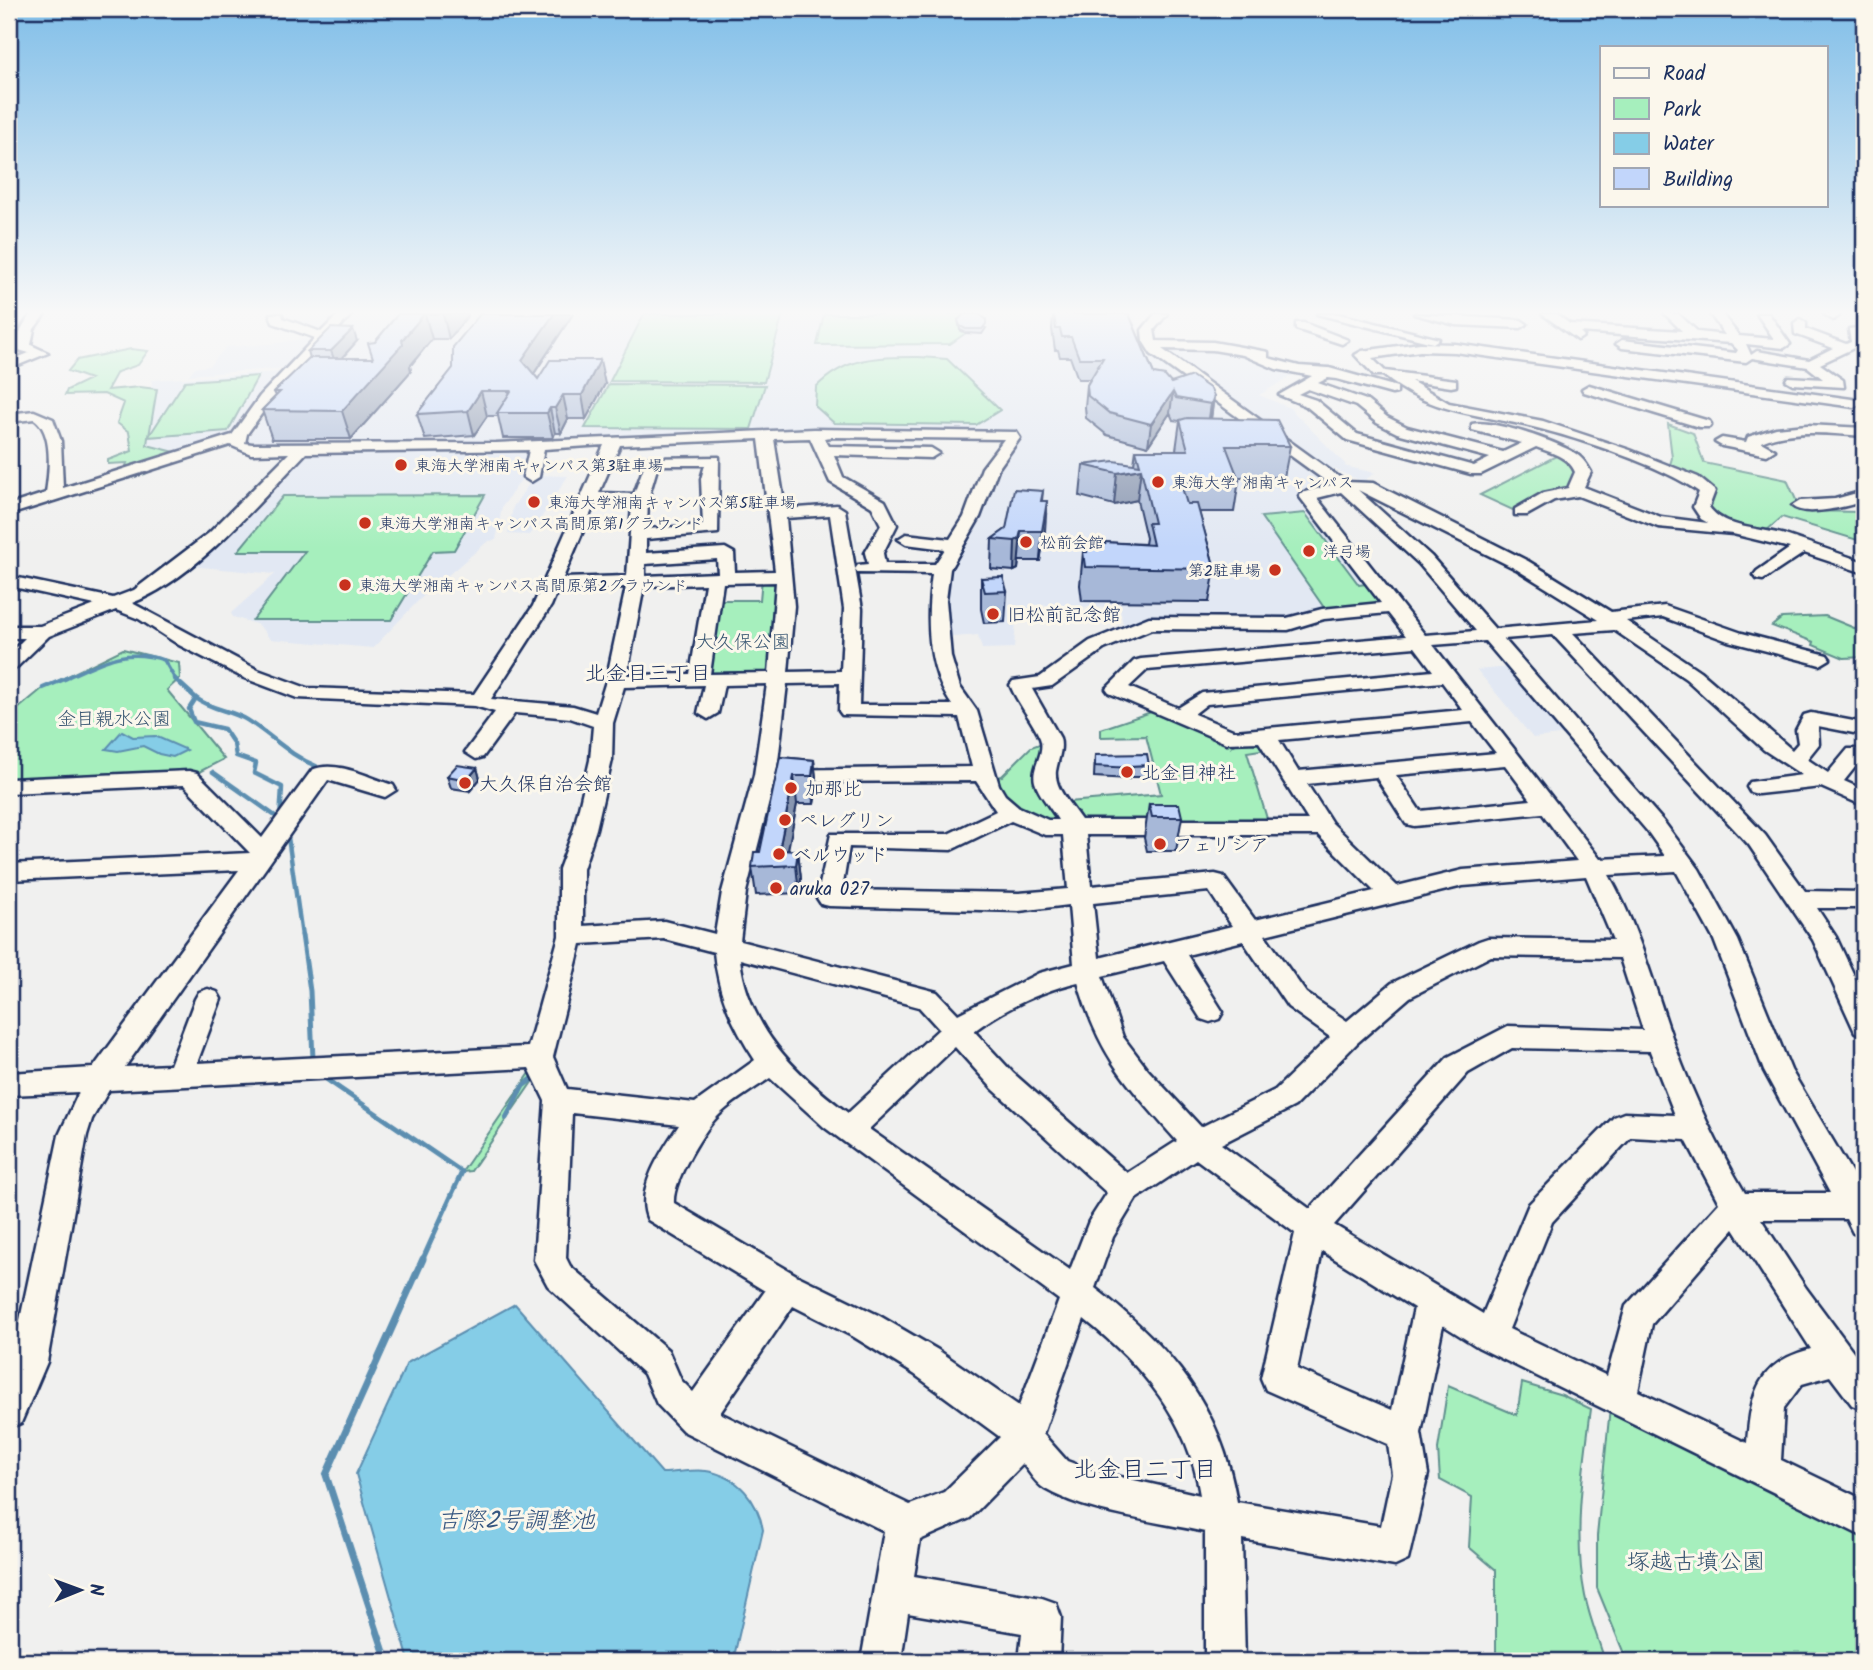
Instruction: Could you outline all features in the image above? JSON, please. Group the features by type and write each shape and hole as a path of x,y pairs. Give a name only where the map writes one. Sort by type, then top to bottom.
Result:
{"street":[{"path":"9,510 237,438 271,392"},
{"path":"1210,392 1344,487 1416,550 1656,827 1683,863 1726,940 1778,1071 1805,1123 1860,1212"},
{"path":"1292,392 1286,395 1311,403 1341,430 1364,440 1476,471 1535,442"},
{"path":"1330,392 1361,403 1381,420 1402,430 1504,457"},
{"path":"1394,392 1438,417 1556,449 1578,463 1583,473 1575,489"},
{"path":"1419,392 1445,406 1538,424 1692,480 1707,491 1701,502 1703,511 1734,528"},
{"path":"1599,392 1704,424"},
{"path":"1766,392 1859,405"},
{"path":"1845,392 1859,405"},
{"path":"9,418 33,415 46,420 53,432 54,457 59,471 54,496"},
{"path":"1497,432 1508,419"},
{"path":"1762,449 1753,440 1764,434 1816,427 1864,432"},
{"path":"237,438 237,445 246,448 538,444 814,433 1011,435 1013,438 990,468 959,539 942,569 937,600 943,673 967,711 984,774 997,800 1012,812 1045,827 1324,828"},
{"path":"814,433 828,457 836,479 879,504 889,525 874,553 878,569"},
{"path":"766,435 783,576 783,628 765,775 729,917 725,944 730,983 739,1008 771,1063 823,1112 1115,1321 1163,1369 1190,1415 1212,1462 1223,1518 1225,1661"},
{"path":"480,700 542,606 614,440"},
{"path":"1364,440 1364,450 1376,461"},
{"path":"1722,442 1762,449"},
{"path":"531,477 538,444"},
{"path":"9,632 41,632 140,594 178,568 215,537 304,447"},
{"path":"828,457 906,457 927,460"},
{"path":"639,535 712,529 709,479 714,460 652,461 640,499 636,580 615,681 603,723 598,771 585,829 571,869 570,936 539,1057 547,1081 559,1100 550,1260 559,1276 656,1362 669,1392 695,1419 895,1516 904,1524"},
{"path":"1864,799 1828,782 1794,761 1771,745 1693,675 1613,621 1522,565 1377,489 1360,485 1307,496 1584,852 1613,906 1658,1041 1695,1128 1735,1206 1837,1358 1864,1392"},
{"path":"1521,512 1549,496 1575,489 1671,525 1734,528 1864,568"},
{"path":"1823,493 1860,497"},
{"path":"1800,506 1836,504 1860,497"},
{"path":"589,498 640,499"},
{"path":"776,514 838,510 853,610 849,711 967,711"},
{"path":"941,529 959,539"},
{"path":"906,539 959,539"},
{"path":"1763,575 1802,547"},
{"path":"637,559 725,553 707,680 708,713"},
{"path":"848,569 942,569"},
{"path":"553,584 783,576"},
{"path":"9,581 65,590 111,605 120,604 251,674 304,694 480,700 486,705 573,712 603,723"},
{"path":"1395,607 1322,614 1288,624 1149,623 1097,645 1045,682 1020,685 1030,708 1050,738 1052,747 1047,761 1046,783 1074,827 1087,970 1112,1043 1138,1078 1196,1143 1312,1228 1490,1336 1864,1520"},
{"path":"1478,715 1233,738 1116,689 1141,665 1558,629 1665,611 1735,637 1820,659"},
{"path":"1558,629 1756,840 1824,937 1864,1026"},
{"path":"9,664 41,632"},
{"path":"1181,715 1202,699 1447,676"},
{"path":"615,681 851,677"},
{"path":"476,751 509,707"},
{"path":"1794,761 1809,744 1806,730 1811,719 1864,729"},
{"path":"1265,735 1324,828 1391,894"},
{"path":"1292,778 1511,758"},
{"path":"1758,786 1828,782 1857,760"},
{"path":"1382,770 1414,819 1548,805"},
{"path":"9,1411 30,1363 73,1135 79,1116 101,1079 263,858 320,775 326,772 385,790"},
{"path":"765,775 984,774"},
{"path":"9,786 190,778 263,858"},
{"path":"1012,812 951,842 839,839 830,898 1019,902 1215,882 1297,1000 1348,1036"},
{"path":"9,872 263,858"},
{"path":"849,1130 957,1029 981,1012 1048,980 1463,878 1683,863"},
{"path":"1799,899 1864,900"},
{"path":"570,936 664,930 929,999 1003,1081 1125,1190"},
{"path":"904,1524 924,1521 957,1505 1024,1437 1100,1231 1125,1190 1196,1143 1285,1098 1348,1036 1401,990 1488,947 1629,949"},
{"path":"1170,949 1210,1012"},
{"path":"179,1076 208,999"},
{"path":"1404,1433 1278,1378 1312,1228 1458,1065 1508,1037 1658,1041"},
{"path":"9,1084 539,1057"},
{"path":"771,1063 710,1105 687,1137 657,1193 659,1210 787,1287 866,1326 926,1362 1008,1419 1055,1475 1094,1489 1223,1518 1395,1547 1410,1474 1404,1433 1432,1301"},
{"path":"559,1100 703,1116"},
{"path":"1490,1336 1540,1214 1624,1125 1695,1128"},
{"path":"1735,1206 1860,1212"},
{"path":"1619,1399 1637,1317 1735,1206"},
{"path":"695,1419 787,1287"},
{"path":"1763,1470 1768,1402 1791,1370 1837,1358"},
{"path":"881,1661 904,1524"},
{"path":"892,1591 1042,1616 1039,1661"}],"shaded area":[{"path":"150,392 265,392 231,435 141,463"},
{"name":"東海大学 湘南キャンパス","path":"280,392 1201,392 1330,488 1302,495 1387,606 1285,621 1124,630 1120,608 1034,605 1033,614 1016,618 1014,648 982,649 978,635 943,638 946,568 993,477 1012,447 1021,442 1022,432 769,432 494,444 256,446 247,440"},
{"path":"1222,392 1264,392 1259,395 1290,408 1346,465 1344,466 1375,473 1365,480 1359,480 1320,463"},
{"path":"530,449 526,473 502,507 496,540 488,541 419,600 373,648 270,639 259,625 233,617 231,613 275,574 190,566 306,452"},
{"name":"東海大学湘南キャンパス第5駐車場","path":"535,475 568,476 530,535 508,534 513,507"},
{"path":"1510,667 1568,734 1533,738 1477,670"}],"green space":[{"path":"66,392 157,392 149,436 178,392 249,392 228,431 148,437 147,445 175,452 172,461 145,474 99,486 124,473 127,463 108,464 108,460 132,451 129,432 117,423 124,403 104,394 65,395"},
{"path":"605,392 763,392 751,429 585,428"},
{"path":"816,392 981,392 1000,410 976,425 834,423 815,406"},
{"path":"1668,424 1693,433 1704,463 1787,480 1801,511 1864,512 1864,542 1782,517 1765,532 1718,518 1710,511 1713,489 1669,468 1672,458"},
{"path":"1560,454 1577,471 1566,490 1517,512 1480,495"},
{"path":"485,495 454,550 433,551 391,620 253,620 305,551 238,551 283,496"},
{"name":"洋弓場","path":"1305,513 1359,585 1366,584 1382,605 1325,609 1261,517"},
{"name":"大久保公園","path":"762,578 779,578 769,672 764,675 716,676 711,672 718,600 760,600"},
{"path":"1825,616 1864,632 1864,657 1844,658 1813,645 1814,642 1772,626 1782,618"},
{"name":"金目親水公園","path":"123,649 179,663 180,678 167,690 224,759 199,772 9,783 9,713 13,713 43,688"},
{"path":"1154,711 1235,738 1232,746 1237,742 1263,742 1267,749 1247,752 1268,822 1049,822 1010,800 992,778 1002,776 1031,747 1056,738 1056,781 1062,796 1068,802 1161,794 1146,736 1101,737 1101,729"},
{"path":"541,1057 543,1066 471,1171 462,1172"},
{"path":"1522,1383 1562,1395 1591,1409 1580,1502 1581,1573 1585,1596 1605,1661 1496,1661 1496,1570 1469,1547 1472,1497 1440,1480 1438,1449 1448,1386 1517,1415"},
{"name":"塚越古墳公園","path":"1610,1408 1864,1533 1864,1661 1627,1661 1597,1588 1597,1536"}],"water":[{"path":"122,731 133,737 155,736 187,750 173,757 143,746 118,751 106,749"},
{"name":"吉際2号調整池","path":"515,1304 662,1473 706,1471 718,1474 737,1484 757,1509 763,1530 733,1661 409,1661 356,1474 407,1363"}],"building":[{"path":"274,392 359,392 342,411 262,410 280,392"},
{"path":"434,392 480,392 468,411 417,414"},
{"path":"510,392 584,392 582,395 563,395 555,408 550,408 547,413 497,413"},
{"path":"1088,392 1212,392 1214,396 1211,404 1176,398 1173,392 1151,424 1109,413 1088,396"},
{"path":"1180,420 1277,420 1290,446 1226,446 1239,480 1180,481 1187,504 1197,504 1215,569 1085,567 1083,552 1087,552 1086,544 1105,544 1104,542 1153,545 1148,523 1154,523 1141,469 1117,473 1083,465 1114,461 1140,465 1136,450 1188,450"},
{"path":"1014,489 1043,491 1041,501 1047,501 1042,531 1021,531 1019,539 1015,541 992,539 1006,529"},
{"path":"1003,577 1007,591 985,592 981,578"},
{"path":"1147,754 1149,765 1130,766 1131,768 1095,766 1095,755"},
{"path":"780,757 814,760 812,776 794,776 779,850 798,851 796,865 752,867 754,852 760,852"},
{"path":"457,765 477,768 467,780 447,776"},
{"path":"1149,804 1179,804 1182,817 1152,817"}],"waterway":[{"path":"63,679 112,659 136,655 164,660 175,679"},
{"path":"43,688 67,678"},
{"path":"175,679 196,698"},
{"path":"196,698 247,720 289,751 316,766"},
{"path":"196,698 189,709 194,722 224,729 234,744 236,756 256,763 254,773 282,787 280,820"},
{"path":"213,772 278,818"},
{"path":"287,830 302,936"},
{"path":"302,935 310,991 313,1059"},
{"path":"323,1077 462,1172 422,1261"},
{"path":"506,1118 523,1086 532,1079"},
{"path":"387,1661 326,1475 423,1259"}],"place":[{"name":"東海大学湘南キャンパス第3駐車場","path":"401,465"},
{"name":"東海大学 湘南キャンパス","path":"1158,482"},
{"name":"東海大学湘南キャンパス第5駐車場","path":"534,502"},
{"name":"東海大学湘南キャンパス高間原第1グラウンド","path":"365,523"},
{"name":"松前会館","path":"1026,542"},
{"name":"洋弓場","path":"1309,551"},
{"name":"第2駐車場","path":"1275,570"},
{"name":"東海大学湘南キャンパス高間原第2グラウンド","path":"345,585"},
{"name":"旧松前記念館","path":"993,614"},
{"name":"北金目神社","path":"1127,772"},
{"name":"大久保自治会館","path":"465,783"},
{"name":"加那比","path":"791,788"},
{"name":"ペレグリン","path":"785,820"},
{"name":"フェリシア","path":"1160,844"},
{"name":"ベルウッド","path":"779,854"},
{"name":"aruka 027","path":"776,888"}],"district":[{"name":"北金目三丁目","path":"648,673"},
{"name":"北金目二丁目","path":"1145,1469"}]}
